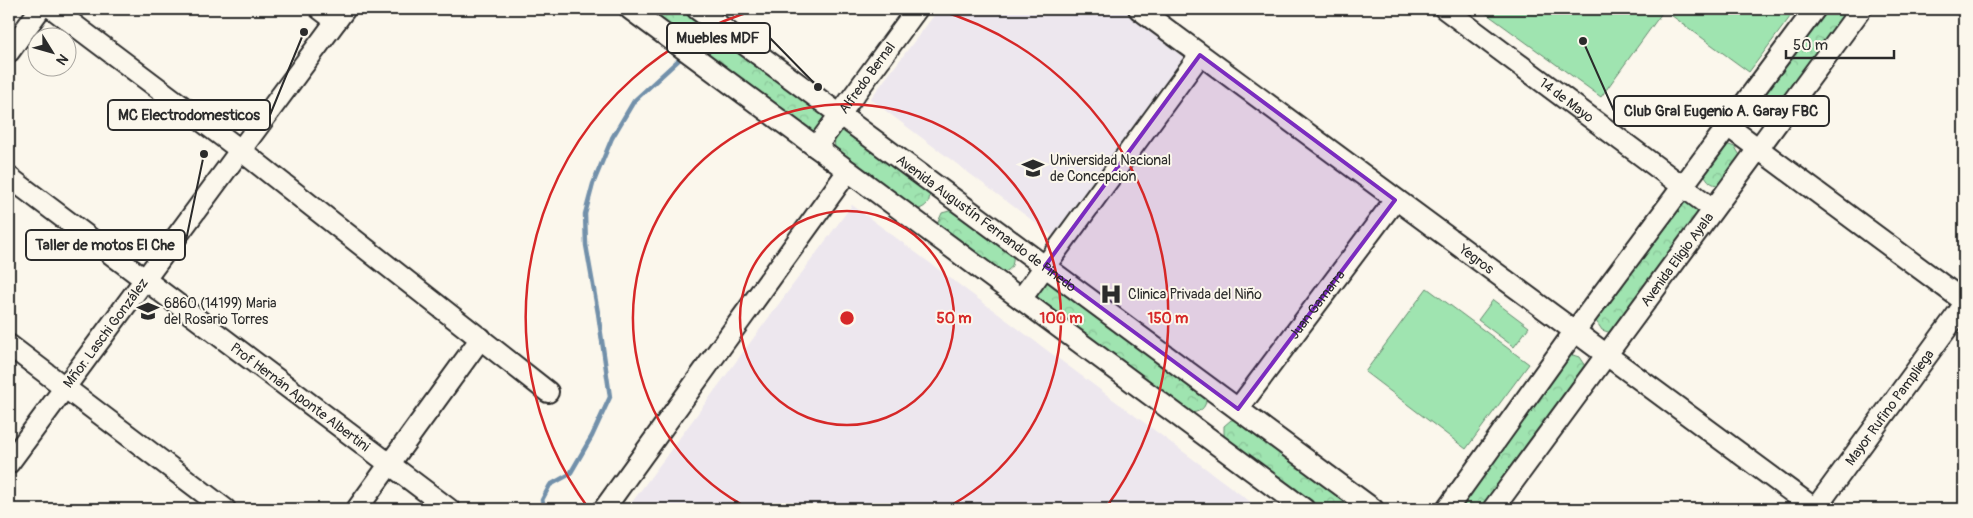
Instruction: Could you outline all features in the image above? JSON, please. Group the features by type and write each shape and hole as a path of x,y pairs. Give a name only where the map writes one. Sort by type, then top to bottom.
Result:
{"street":[{"path":"9,52 40,9"},
{"path":"53,9 239,149 548,392"},
{"path":"320,9 340,15"},
{"path":"630,9 1304,509"},
{"name":"Avenida Augustín Fernando de Pinedo","path":"697,9 1373,509"},
{"name":"Alfredo Bernal","path":"816,147 918,9"},
{"name":"Yegros","path":"1139,9 1605,356 1815,509"},
{"name":"14 de Mayo","path":"1445,9 1684,185 1713,209"},
{"path":"1447,509 1574,332 1815,9"},
{"name":"Avenida Eligio Ayala","path":"1493,509 1861,9"},
{"name":"Mñor. Laschi González","path":"9,463 239,149 340,15"},
{"path":"1021,299 1200,55"},
{"path":"1729,126 1964,301"},
{"path":"604,509 848,171"},
{"name":"Prof Hernán Aponte Albertini","path":"9,177 449,509"},
{"name":"Juan Gamarra","path":"1238,409 1395,200"},
{"name":"Mayor Rufino Pampliega","path":"1815,509 1964,305"},
{"path":"357,509 481,338"},
{"path":"9,346 225,509"}],"highlighted area":[{"path":"1200,55 1395,200 1238,409 1045,266"}],"shaded area":[{"name":"Universidad Nacional de Concepcion","path":"939,9 1122,9 1185,57 1053,236 870,99"},
{"path":"852,205 1079,374 1260,509 627,509"}],"green space":[{"path":"644,9 682,9 824,112 825,118 817,130 811,131"},
{"path":"1480,9 1796,9 1749,72 1664,10 1601,97"},
{"path":"1823,9 1848,9 1766,121 1755,118 1750,110"},
{"path":"848,130 929,191 929,201 925,206 916,210 835,149 834,137 841,131"},
{"path":"1726,144 1735,147 1741,157 1719,185 1714,184 1708,181 1704,174"},
{"path":"1685,200 1701,210 1611,333 1602,330 1596,321"},
{"path":"953,210 1013,254 1012,265 1007,271 1000,273 940,228 938,222 942,213"},
{"path":"1051,281 1206,395 1204,407 1192,413 1038,299 1037,293 1045,282"},
{"path":"1427,288 1529,364 1466,449 1365,372"},
{"path":"1493,300 1529,327 1514,347 1478,320"},
{"path":"1570,354 1579,357 1585,366 1481,509 1457,509"},
{"path":"1238,419 1360,509 1322,509 1224,437 1224,426 1231,420"}],"waterway":[{"path":"695,39 704,27"},
{"path":"545,509 542,500 550,485 570,474 592,436 610,397 586,245 585,214 593,184 612,138 634,101 682,57"}],"place":[{"name":"MC Electrodomesticos","path":"304,32"},
{"name":"Club Gral Eugenio A. Garay FBC","path":"1583,41"},
{"name":"Muebles MDF","path":"818,87"},
{"name":"Taller de motos El Che","path":"204,154"},
{"name":"Universidad Nacional de Concepcion","path":"1033,168"},
{"name":"Clinica Privada del Niño","path":"1111,294"},
{"name":"6860 (14199) Maria del Rosario Torres","path":"148,311"}]}
